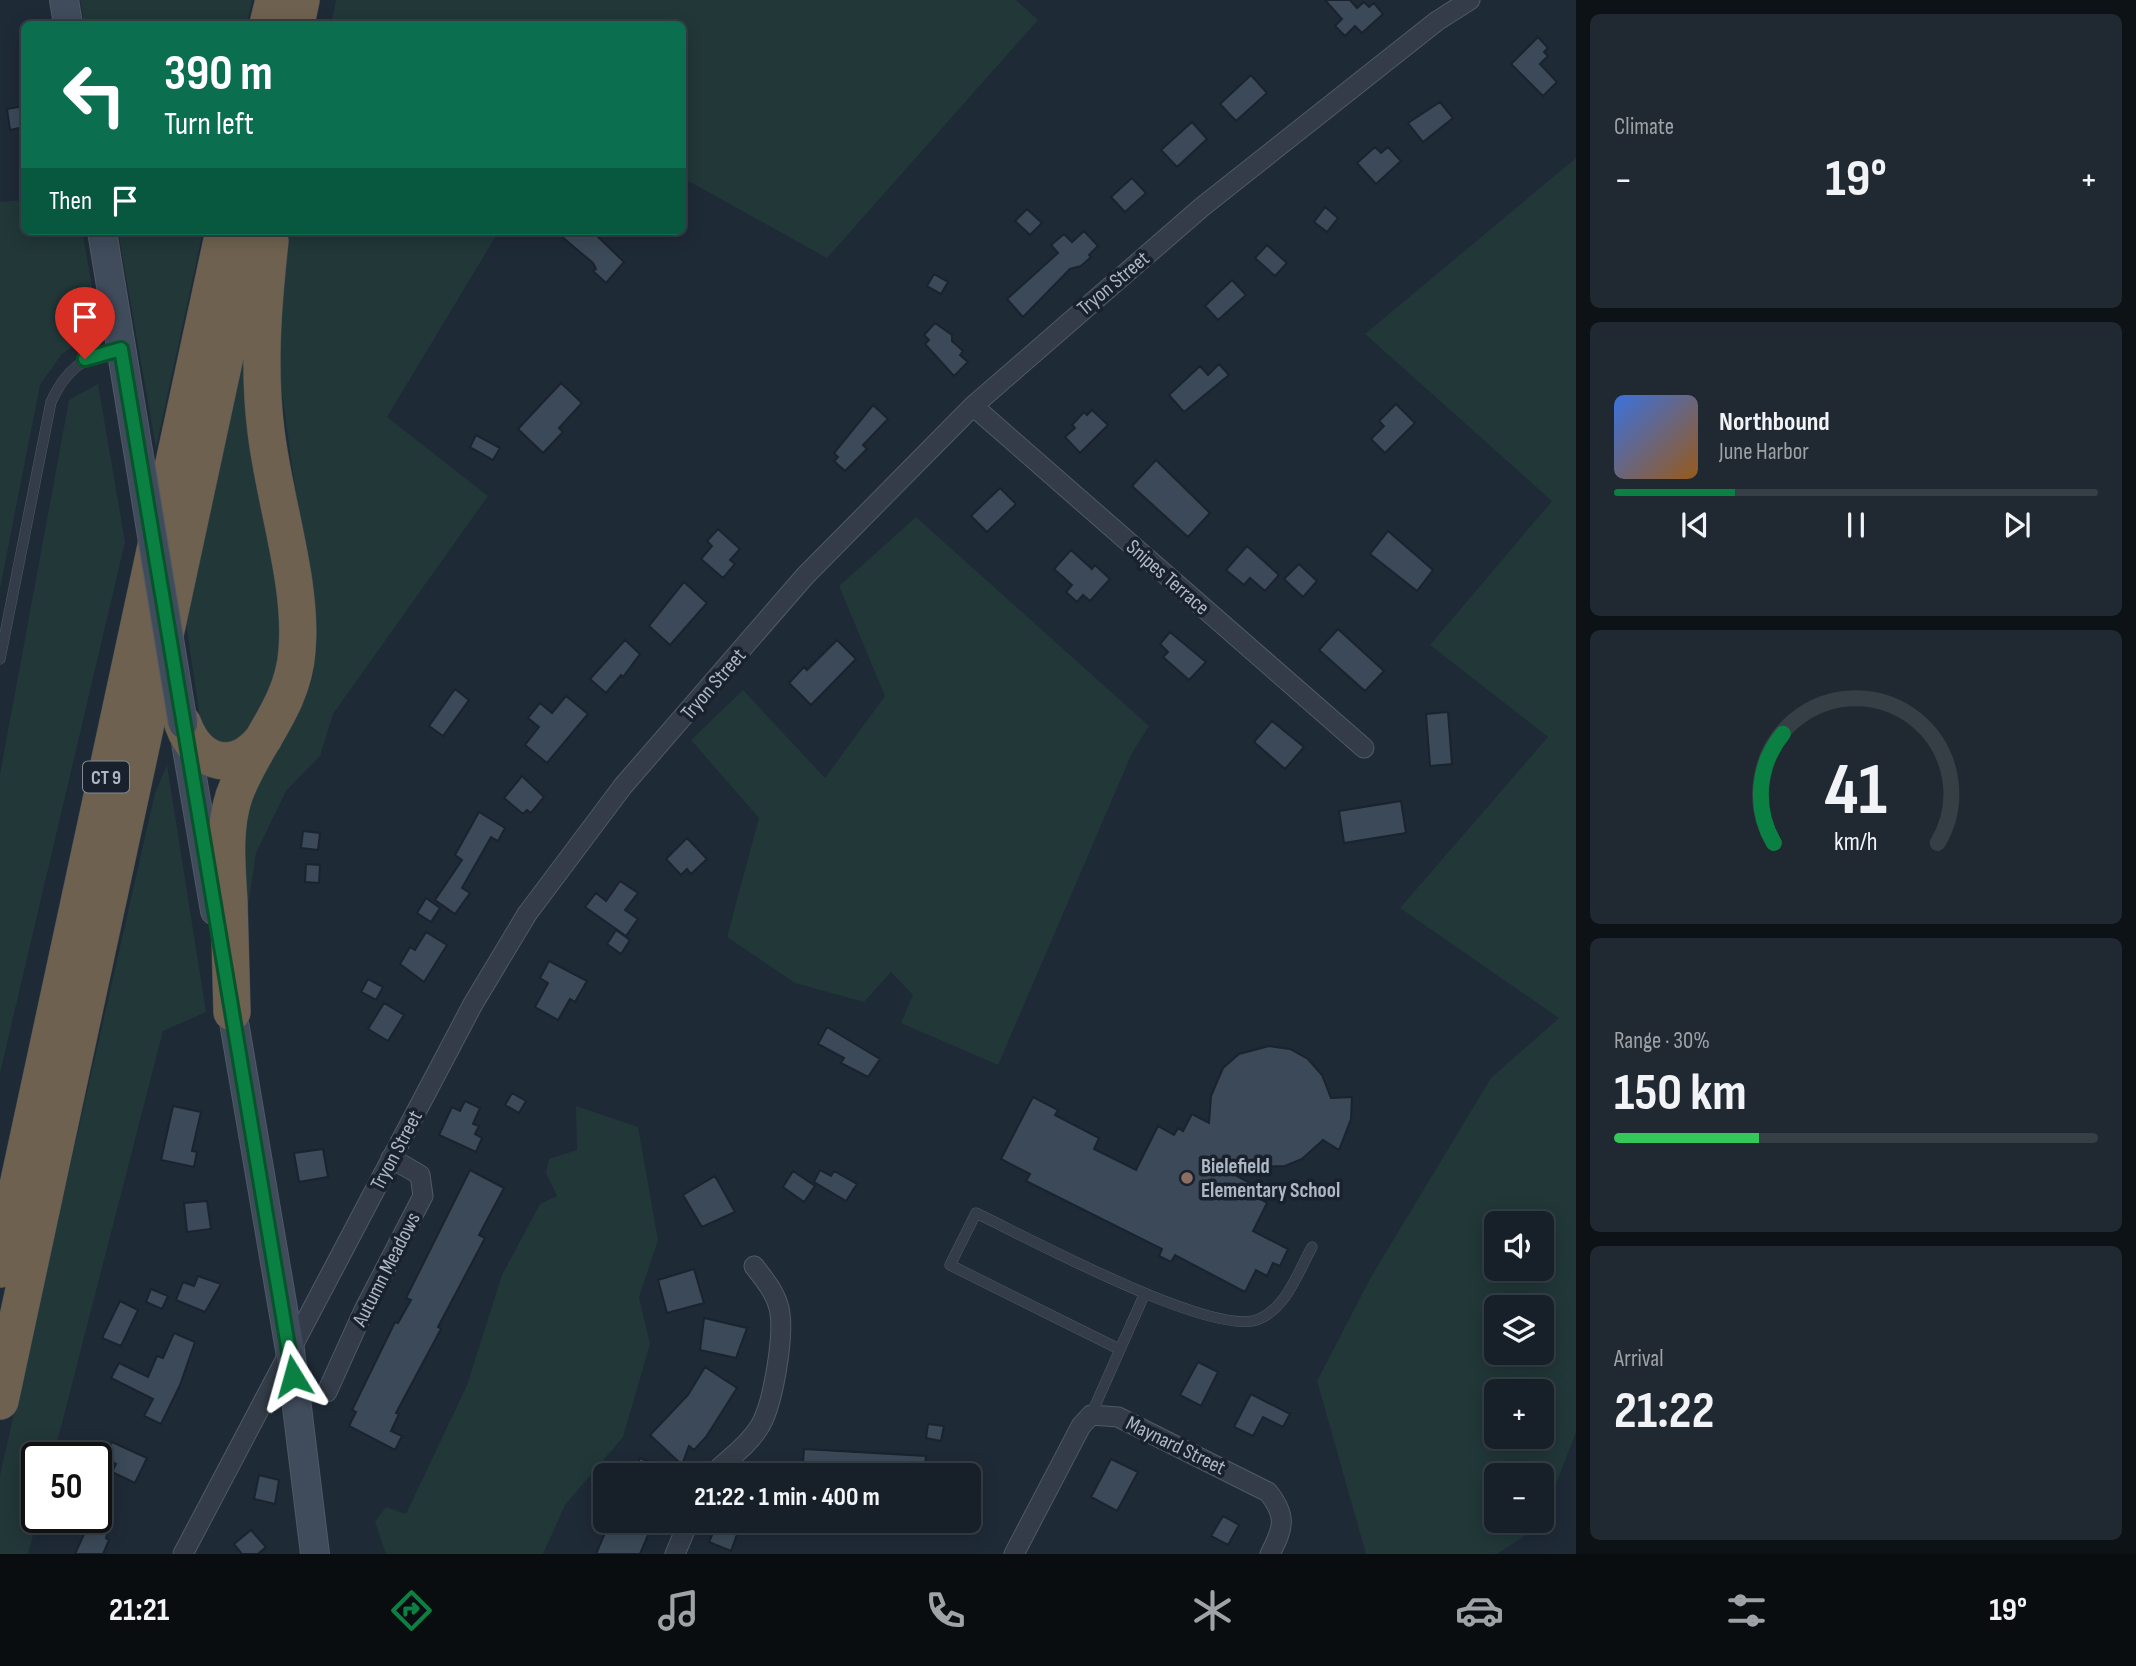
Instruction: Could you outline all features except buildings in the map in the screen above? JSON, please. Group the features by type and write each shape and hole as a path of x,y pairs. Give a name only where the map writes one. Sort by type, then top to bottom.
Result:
{"highway":[{"path":"269,21 274,0"},
{"path":"297,21 301,0"},
{"path":"306,21 309,0"},
{"name":"CT 9","path":"0,1269 223,235"},
{"name":"CT 9","path":"0,1401 251,235"},
{"path":"232,1012 227,851 229,813 243,776 280,713 294,674 298,626 262,395 262,318 271,235"},
{"path":"183,724 193,746 203,754 229,761 250,753 269,732"},
{"path":"0,1245 21,1171"}],"main road":[{"path":"64,0 68,21"},
{"path":"103,235 290,1350 314,1554"}],"street":[{"name":"Tryon Street","path":"183,1554 473,1004 520,924 622,786 805,576 973,406 1202,207 1437,21 1471,0"},
{"name":"Snipes Terrace","path":"973,406 1364,748"},
{"name":"Autumn Meadows","path":"327,1392 423,1196 420,1175 391,1158"},
{"path":"726,1463 748,1443 762,1423 774,1377 781,1322 773,1292 754,1266"},
{"path":"1014,1554 1081,1426 1091,1415"},
{"name":"Maynard Street","path":"1091,1415 1118,1418 1251,1481 1268,1492 1282,1510 1281,1529 1270,1554"},
{"path":"675,1554 684,1533"}],"lane":[{"path":"0,659 51,402 59,384 85,359 121,349"},
{"path":"1119,1349 950,1265 976,1213 1145,1293 1234,1323 1253,1322 1280,1304 1312,1247"},
{"path":"1091,1415 1145,1293"}],"green space":[{"path":"80,0 252,0 248,21 84,21"},
{"path":"336,0 1016,0 1038,20 827,258 686,180 686,21 332,21"},
{"path":"1576,158 1576,1432 1554,1490 1554,1463 1484,1463 1484,1533 1529,1533 1497,1554 1366,1554 1317,1381 1371,1277 1491,1078 1559,1018 1400,908 1548,737 1430,645 1552,501 1365,334"},
{"path":"21,200 21,235 83,235 98,318 86,337 62,354 40,385 0,589 0,202"},
{"path":"119,235 202,235 156,448"},
{"path":"288,235 497,235 387,417 488,496 333,714 320,756 286,791 256,853 245,926 241,808 293,718 296,719 312,680 317,646 277,357"},
{"path":"243,349 287,657 254,735 223,749 202,731 185,617"},
{"path":"98,384 125,542 0,1073 0,774 69,400"},
{"path":"916,517 1149,726 1132,753 998,1065 901,1023 913,995 891,972 864,1002 795,983 727,937 759,818 691,740 743,690 825,778 885,696 839,586"},
{"path":"167,765 206,1012 163,1031 57,1442 21,1442 21,1533 34,1533 28,1554 0,1554 0,1475 155,793"},
{"path":"576,1106 638,1127 658,1240 639,1297 650,1344 623,1437 601,1463 593,1463 593,1472 565,1505 543,1554 386,1554 375,1522 386,1507 406,1514 467,1385 502,1275 540,1204 557,1196 546,1173 549,1159 577,1150"}],"place":[{"name":"Bielefield Elementary School","path":"1187,1178"}],"route":[{"path":"85,359 100,352 121,349 293,1376"}]}
